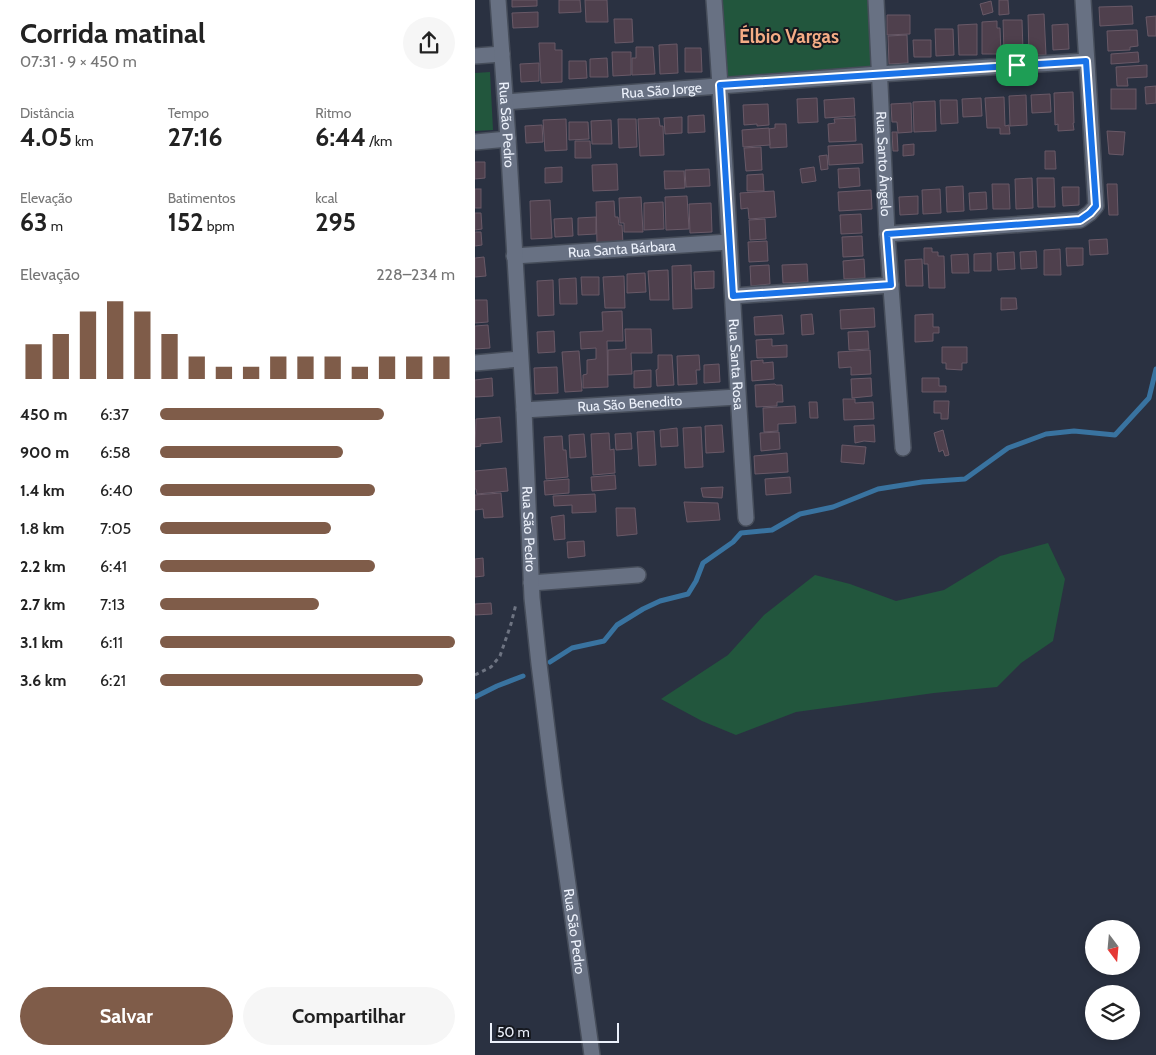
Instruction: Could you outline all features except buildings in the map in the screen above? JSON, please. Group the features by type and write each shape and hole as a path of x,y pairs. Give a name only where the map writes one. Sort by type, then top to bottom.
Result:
{"street":[{"name":"Rua São Pedro","path":"498,0 506,102 524,410 532,598 554,785 592,1055"},
{"name":"Rua Santa Rosa","path":"714,0 733,296 737,397 746,518"},
{"name":"Rua Santo Ângelo","path":"876,0 887,234 903,448"},
{"path":"887,234 1080,220 1096,206 1083,0"},
{"path":"475,56 502,54"},
{"name":"Rua São Jorge","path":"506,102 720,85 1086,61"},
{"path":"475,142 508,139"},
{"name":"Rua Santa Bárbara","path":"514,256 729,242"},
{"path":"733,296 891,285"},
{"path":"475,363 520,360"},
{"name":"Rua São Benedito","path":"524,410 737,397"},
{"path":"531,583 638,575"}],"path":[{"path":"475,675 491,667 500,656 517,601 532,598"}],"green space":[{"path":"719,0 870,0 872,66 725,79"},
{"path":"490,72 493,130 475,131 475,73"},
{"path":"1048,543 1065,579 1053,641 1021,663 997,687 934,693 796,712 736,735 702,721 661,699 728,655 764,615 815,575 850,584 896,601 944,590 1000,556"}],"waterway":[{"path":"550,662 572,648 604,641 617,625 643,609 660,601 688,594 696,581 703,563 733,542 741,533 772,530 800,514 833,507 878,489 922,482 965,479 1008,448 1046,434 1074,431 1115,435 1149,398 1156,369"},
{"path":"475,697 523,676"}],"district":[{"name":"Élbio Vargas","path":"789,36"}],"route":[{"path":"1086,61 1096,206 1090,213 1080,220 887,234 891,285 733,296 720,85 1017,65 1086,61"}]}
